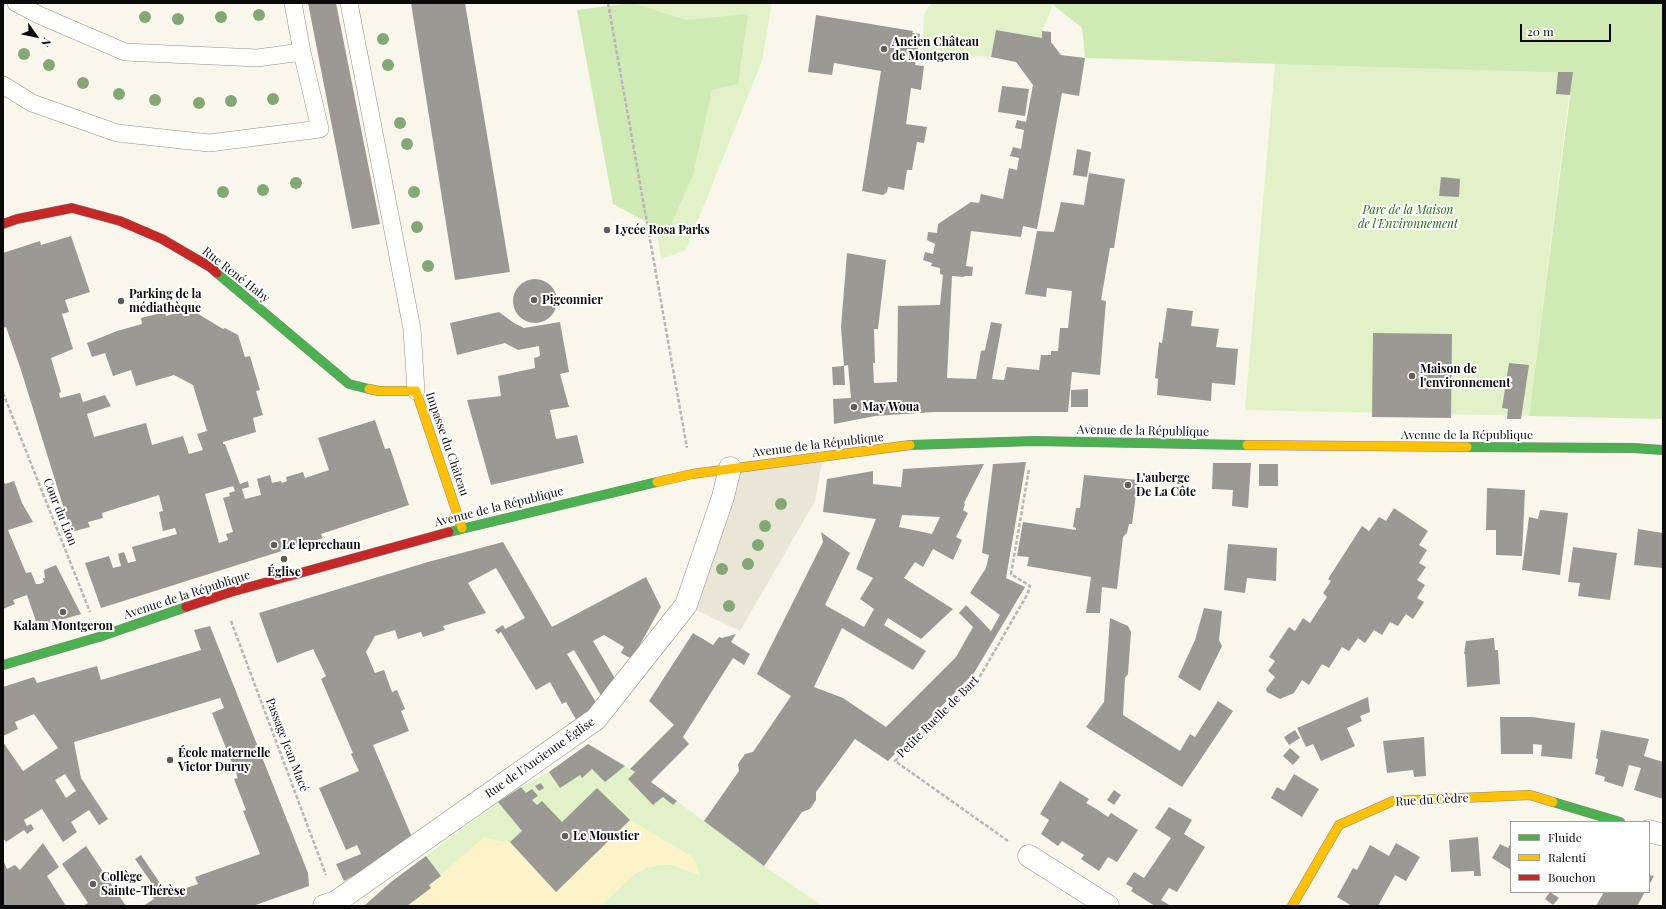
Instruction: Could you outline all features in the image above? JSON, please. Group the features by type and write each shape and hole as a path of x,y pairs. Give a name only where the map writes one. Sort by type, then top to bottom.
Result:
{"main road":[{"name":"Rue René Haby","path":"3,224 17,219 72,208 120,221 162,239 210,267 349,384 379,391 416,391"},
{"name":"Impasse du Château","path":"416,391 462,528"},
{"name":"Avenue de la République","path":"3,665 99,637 220,595 462,528 650,483 730,468 908,445 1034,441 1296,446 1633,448 1663,450"},
{"name":"Rue du Cèdre","path":"1292,906 1339,825 1393,801 1530,796 1617,821"}],"street":[{"name":"Rue de l'Ancienne Église","path":"334,905 596,719 686,605 723,497 730,468"},
{"path":"1650,831 1663,835"},
{"path":"1030,856 1108,906"}],"lane":[{"path":"16,3 39,15 125,52 257,58 302,52"},
{"path":"3,85 32,103 117,133 209,143 320,129 302,52 293,3"},
{"path":"349,3 412,329 416,391"}],"path":[{"path":"608,3 692,474"},
{"name":"Cour du Lion","path":"3,393 99,637"},
{"name":"Petite Ruelle de Bart","path":"1030,856 895,761 979,678 1027,595 1030,586 1011,574 1034,441"},
{"name":"Passage Jean Macé","path":"220,595 334,905"}],"green space":[{"path":"624,3 772,3 762,61 686,250 661,259"},
{"path":"633,3 686,20 748,14 738,84 712,90 693,175 667,233 613,204 577,10"},
{"path":"931,3 1054,3 1042,31 1042,38 996,30 991,57 922,52 924,14"},
{"path":"1054,3 1663,3 1663,419 1529,416 1573,73 1085,58 1082,28 1053,5"},
{"name":"Parc de la Maison de l'Environnement","path":"1275,63 1572,73 1529,416 1245,410"},
{"path":"588,744 658,787 764,866 823,906 365,905 391,882 498,802 521,787 549,772"}],"sand":[{"path":"630,820 693,857 701,876 672,865 660,865 647,868 635,874 601,906 407,906 431,888 429,885 483,838 510,842 556,892"}],"shaded area":[{"path":"823,456 815,501 740,631 686,605 730,468"}],"building":[{"path":"308,3 336,3 380,224 352,229"},
{"path":"411,3 465,3 510,272 455,280"},
{"path":"816,15 913,31 912,33 920,34 915,65 924,66 921,90 911,88 906,124 927,127 924,143 917,142 912,170 907,170 904,190 888,187 887,192 883,195 862,191 881,71 834,63 832,75 808,72"},
{"path":"996,30 1042,38 1042,31 1051,32 1051,42 1061,55 1085,58 1079,96 1062,93 1037,229 1023,226 1021,237 971,231 966,266 973,267 972,276 952,276 947,378 976,379 981,351 985,350 991,322 1002,324 992,379 1004,380 1007,367 1039,370 1041,355 1051,355 1051,351 1058,351 1060,328 1068,328 1072,291 1047,288 1046,297 1025,294 1037,231 1054,232 1061,202 1084,205 1089,173 1125,179 1114,248 1110,248 1101,300 1106,301 1100,375 1072,372 1068,412 934,412 875,416 834,424 833,399 851,398 848,365 844,366 841,327 847,253 886,260 878,329 874,329 874,383 897,382 898,306 940,305 943,275 940,274 940,268 931,266 932,263 923,260 925,252 933,254 935,244 927,240 928,232 937,233 938,224 971,202 979,203 981,194 1003,199 1009,168 1017,170 1019,158 1010,156 1013,147 1021,149 1024,130 1015,128 1017,120 1026,122 1033,85 1016,62 991,57"},
{"path":"1558,72 1573,72 1570,95 1556,94"},
{"path":"1002,86 1029,89 1025,116 998,112"},
{"path":"1077,149 1091,152 1087,177 1073,175"},
{"path":"1441,177 1460,179 1459,197 1439,196"},
{"path":"71,236 90,292 65,300 69,312 62,314 73,349 51,358 61,392 59,393 60,398 80,393 83,402 105,395 111,406 87,414 94,437 146,423 152,445 183,436 189,454 203,450 197,434 207,431 193,385 174,375 136,386 131,370 113,376 105,353 92,357 87,343 117,331 142,324 141,318 165,312 166,316 190,309 223,329 225,328 238,335 245,357 250,356 260,390 256,391 263,415 253,418 256,432 223,442 240,484 248,481 249,487 242,489 245,499 261,495 257,479 270,475 272,483 281,481 282,483 287,481 286,477 303,472 305,478 329,470 318,438 375,420 385,449 390,448 409,505 321,534 323,538 101,608 85,563 109,556 113,568 121,566 118,554 124,552 128,563 136,561 132,547 177,534 175,528 163,531 159,512 163,511 159,495 102,513 103,518 88,522 90,527 71,532 21,370 6,327 3,328 3,253 40,241 41,245","holes":["233,486 235,491 229,493 230,496 223,498 233,532 226,534 228,540 219,543 205,494"]},
{"path":"535,279 547,283 553,289 557,301 553,313 547,319 535,323 523,319 517,313 513,301 517,289 523,283"},
{"path":"1167,308 1193,311 1191,326 1219,329 1216,347 1238,349 1235,385 1212,383 1211,401 1157,395 1158,379 1155,378 1159,342 1162,343"},
{"path":"499,312 524,328 560,322 569,372 560,374 569,407 550,410 556,439 577,435 584,463 491,485 467,400 501,396 498,376 535,368 534,358 540,356 539,346 518,350 505,343 457,355 450,323"},
{"name":"Maison de l'environnement","path":"1373,333 1452,334 1451,418 1372,417"},
{"path":"1509,363 1529,365 1521,419 1507,419 1508,409 1502,408"},
{"path":"844,366 845,385 833,385 832,367"},
{"path":"1088,389 1088,407 1071,407 1071,390"},
{"path":"1026,462 1006,578 1025,587 974,673 888,761 855,739 816,792 816,800 810,809 802,812 764,866 704,821 739,771 738,764 745,754 753,752 791,696 757,674 823,542 821,532 850,553 825,605 864,627 874,609 860,599 873,578 856,569 876,519 823,512 827,479 873,471 873,484 901,487 903,469 984,464 964,503 963,510 968,513 956,537 962,540 953,560 933,549 923,567 915,562 904,578 953,609 921,639 888,618 884,625 926,651 913,670 842,628 814,687 843,698 886,727 956,657 973,627 959,613 966,605 991,631 1000,615 970,593 986,568 989,555 982,553 993,464","holes":["902,515 940,517 932,534 899,527"]},
{"path":"1213,463 1251,463 1248,508 1232,506 1233,490 1212,489"},
{"path":"1259,464 1278,464 1278,486 1259,486"},
{"path":"1084,475 1138,480 1132,524 1129,524 1127,533 1123,537 1117,589 1102,587 1100,613 1086,613 1091,577 1027,566 1029,557 1017,556 1023,522 1076,530 1076,528 1073,527 1076,508 1080,508"},
{"path":"3,480 5,484 14,481 22,503 33,522 8,530 26,573 31,572 36,584 40,584 44,582 44,570 56,565 81,614 38,627 27,595 13,600 15,604 3,609"},
{"path":"1487,488 1525,490 1522,556 1496,555 1496,530 1486,530"},
{"path":"1394,508 1428,531 1419,545 1427,550 1419,563 1426,567 1417,580 1425,585 1417,598 1424,602 1413,619 1406,614 1398,626 1390,622 1382,635 1374,630 1365,643 1358,638 1349,651 1342,647 1329,668 1322,664 1309,685 1302,680 1294,693 1280,699 1267,692 1266,689 1275,677 1268,671 1275,661 1269,657 1289,627 1295,631 1303,618 1310,623 1327,597 1323,593 1331,581 1328,579 1362,526 1369,531 1379,517 1386,521"},
{"path":"1540,510 1568,513 1560,575 1522,570 1529,517 1538,519"},
{"path":"1638,529 1663,533 1663,568 1634,565"},
{"path":"503,542 552,627 646,577 661,607 632,659 621,653 624,647 604,635 593,641 617,682 603,699 574,650 567,654 597,704 578,723 566,702 562,704 550,682 536,690 501,632 498,634 495,630 503,625 505,629 525,618 496,568 468,583 486,613 443,626 445,630 423,637 421,632 398,639 395,630 375,636 366,652 375,673 384,670 392,692 397,690 405,709 401,711 409,731 373,745 414,842 344,881 336,864 361,854 357,845 346,850 319,788 359,771 351,754 353,753 321,679 326,676 313,649 277,663 259,613 428,562"},
{"path":"1228,544 1277,548 1276,581 1247,578 1245,593 1224,590"},
{"path":"1573,547 1617,553 1610,600 1578,596 1580,583 1568,582"},
{"path":"1204,608 1222,611 1219,640 1222,646 1200,691 1178,677 1195,640"},
{"path":"1110,618 1128,626 1131,632 1128,674 1125,678 1123,715 1180,751 1190,734 1195,737 1218,701 1233,711 1182,787 1086,727 1104,702"},
{"path":"210,626 308,873 309,886 253,906 143,906 154,899 147,889 153,885 135,859 141,855 162,886 156,890 160,897 198,884 195,877 260,854 243,811 246,810 234,779 238,778 212,713 224,708 220,698 74,742 81,778 108,819 99,825 89,810 71,822 77,832 63,842 42,809 24,820 27,826 31,824 34,829 27,834 24,830 6,842 3,838 3,742 23,771 58,748 34,714 15,722 18,729 3,736 3,687 34,677 37,683 97,666 101,680 201,650 194,630","holes":["65,774 76,791 66,798 55,780"]},
{"path":"693,633 713,645 719,637 722,638 736,634 731,642 750,654 744,665 733,658 683,737 689,744 651,782 677,801 673,805 663,797 653,805 628,779 635,772 630,769 674,725 649,701"},
{"path":"1494,638 1495,650 1498,650 1500,684 1467,687 1464,654 1466,641"},
{"path":"1368,697 1370,712 1360,716 1362,721 1347,728 1355,746 1321,761 1313,744 1306,747 1297,728"},
{"path":"1500,717 1532,717 1575,723 1572,759 1541,756 1542,745 1533,744 1533,754 1501,754"},
{"path":"1295,730 1300,738 1289,745 1284,737"},
{"path":"1601,730 1649,739 1644,756 1663,762 1663,799 1634,790 1641,768 1629,765 1623,787 1604,781 1605,777 1595,774"},
{"path":"1424,737 1426,776 1414,777 1413,770 1387,773 1383,741"},
{"path":"588,744 625,766 605,782 592,769 582,778 580,775 560,788 549,772"},
{"path":"1290,748 1300,757 1293,765 1283,756"},
{"path":"1294,774 1319,789 1302,817 1271,798 1277,787 1284,791"},
{"path":"1060,781 1089,799 1086,803 1108,817 1111,813 1138,830 1117,862 1108,857 1099,871 1081,859 1084,855 1062,841 1058,846 1041,834 1049,820 1040,814"},
{"path":"541,783 544,788 539,791 535,786"},
{"name":"Le Moustier","path":"521,787 526,793 532,789 538,796 532,800 537,805 542,801 562,822 597,788 630,820 556,892 510,842 522,831 498,802"},
{"path":"1114,790 1121,795 1114,805 1107,800"},
{"path":"1169,807 1192,820 1184,834 1205,847 1177,892 1169,888 1161,900 1171,906 1155,906 1131,891 1133,888 1126,884 1134,872 1144,878 1171,838 1155,828"},
{"path":"1478,837 1481,876 1474,876 1474,871 1451,872 1449,840"},
{"path":"43,843 59,867 47,876 66,906 3,906 3,860 7,869 15,865 20,870"},
{"path":"1396,843 1420,857 1406,881 1395,875 1378,906 1352,906 1337,897 1353,868 1357,870 1370,845 1389,856"},
{"path":"1500,844 1508,848 1510,845 1510,869 1492,858"},
{"name":"Collège Sainte-Thérèse","path":"86,846 126,906 83,906 88,903 62,864"},
{"path":"426,856 441,876 429,885 431,888 407,906 365,905 391,882"},
{"path":"1650,875 1654,876 1650,883"},
{"path":"1549,893 1559,898 1553,905 1545,899"},
{"path":"1603,893 1644,893 1637,906 1596,906"}],"traffic: fast":[{"path":"217,273 349,384 369,389"},
{"path":"910,445 1034,441 1247,445"},
{"path":"1467,447 1633,448 1663,450"},
{"path":"449,532 657,482"},
{"path":"3,665 99,637 186,607"},
{"path":"1553,802 1617,821"}],"traffic: slow":[{"path":"369,389 379,391 416,391 462,528"},
{"path":"657,482 692,474 910,445"},
{"path":"1247,445 1467,447"},
{"path":"1292,906 1339,825 1393,801 1530,795 1553,802"}],"traffic: jam":[{"path":"3,224 17,219 72,208 120,221 162,239 210,267 217,273"},
{"path":"186,607 231,592 449,532"}],"place":[{"name":"Ancien Château de Montgeron","path":"884,49"},
{"name":"Lycée Rosa Parks","path":"607,230"},
{"name":"Pigeonnier","path":"534,300"},
{"name":"Parking de la médiathèque","path":"121,301"},
{"name":"Maison de l'environnement","path":"1412,376"},
{"name":"May Woua","path":"854,407"},
{"name":"L'auberge De La Côte","path":"1128,485"},
{"name":"Le leprechaun","path":"274,545"},
{"name":"Église","path":"284,559"},
{"name":"Kalam Montgeron","path":"63,612"},
{"name":"École maternelle Victor Duruy","path":"170,760"},
{"name":"Le Moustier","path":"565,836"},
{"name":"Collège Sainte-Thérèse","path":"93,884"}]}
